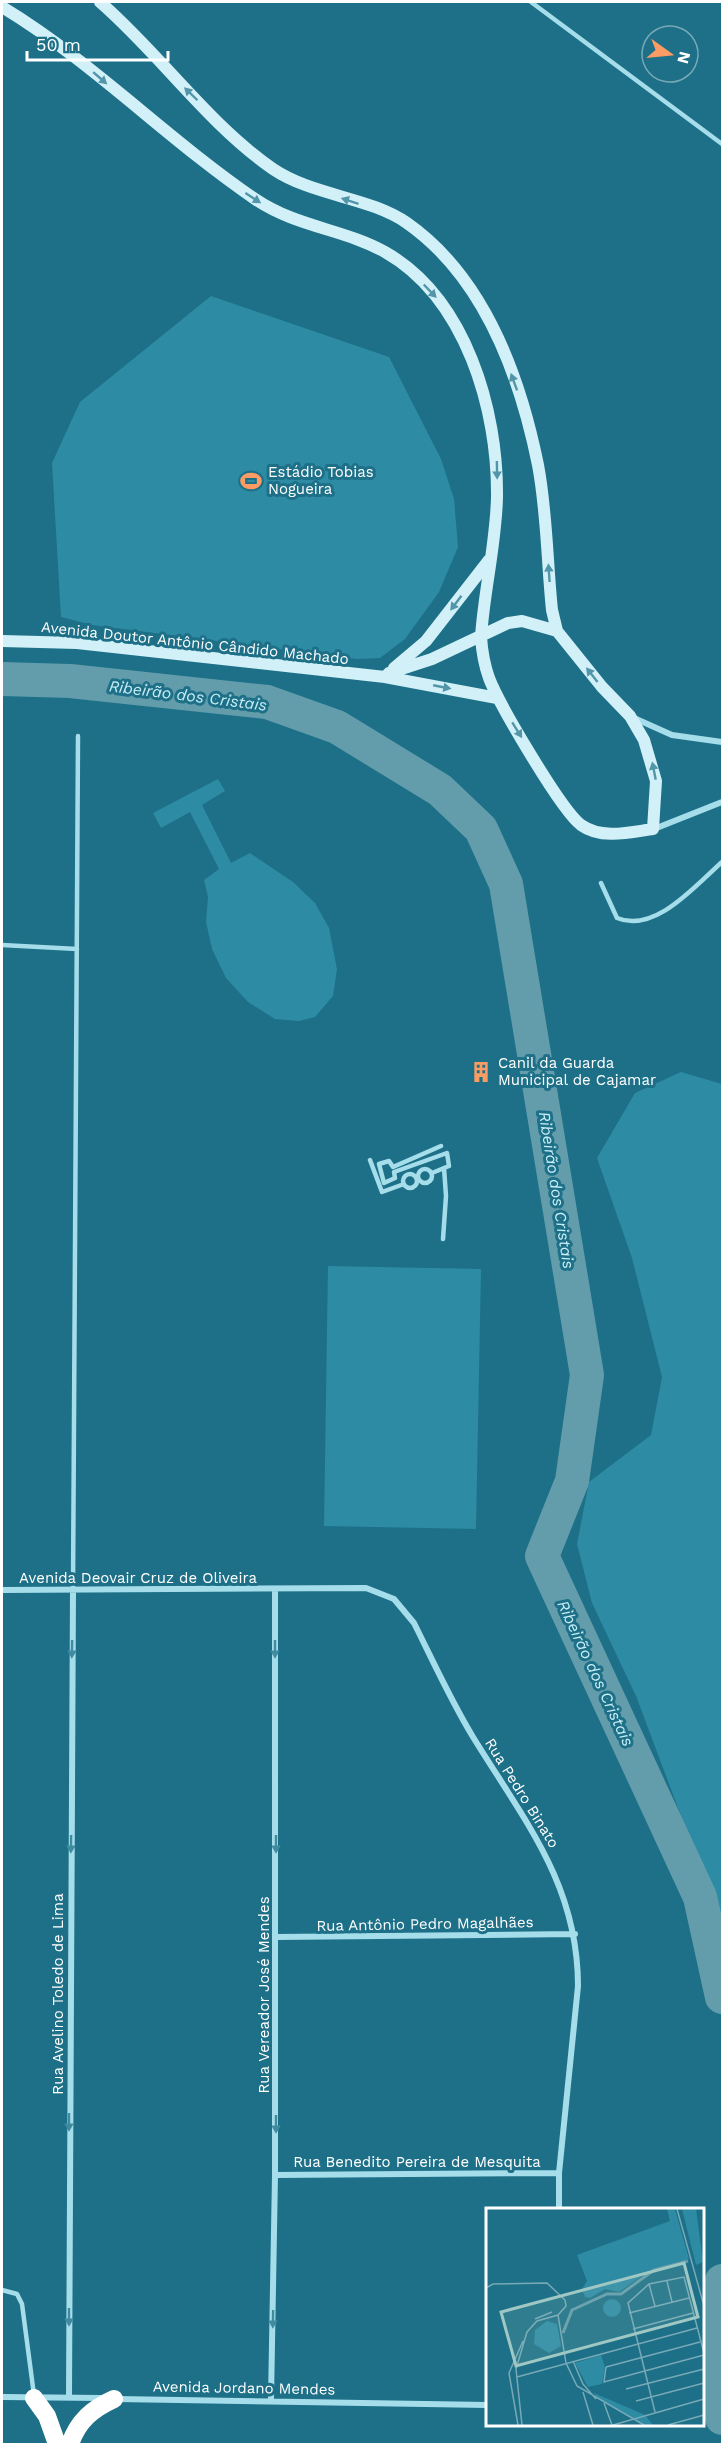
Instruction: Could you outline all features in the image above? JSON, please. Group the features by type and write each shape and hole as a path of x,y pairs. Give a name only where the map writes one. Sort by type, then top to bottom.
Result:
{"highway":[{"path":"34,2397 47,2416 57,2445"},
{"path":"70,2445 75,2430 85,2416 114,2399"}],"street":[{"path":"100,2 183,87 272,168 295,181 405,222 432,243 466,281 487,314 525,414 538,466 552,610 557,631 602,687 630,716 653,763 656,781 653,829"},
{"path":"2,7 43,32 212,170 259,202 312,227 386,252 409,269 440,301 459,334 489,415 496,461 497,500 481,637 482,656 498,698 561,802 582,826 595,832 614,834 653,829 723,802"},
{"path":"387,675 426,640 491,556"},
{"name":"Avenida Doutor Antônio Cândido Machado","path":"387,675 432,659 508,623 522,621 557,631"},
{"name":"Avenida Doutor Antônio Cândido Machado","path":"2,641 76,643 387,675 498,698"},
{"path":"630,716 672,735 723,742"},
{"name":"Rua Pedro Binato","path":"275,1590 366,1588 394,1599 414,1623 471,1735 534,1831 566,1899 575,1934 578,1986 559,2173 560,2208"},
{"name":"Avenida Deovair Cruz de Oliveira","path":"2,1590 275,1590"},
{"name":"Rua Avelino Toledo de Lima","path":"69,2397 73,1590"},
{"name":"Rua Vereador José Mendes","path":"271,2400 275,2175 275,1590"},
{"name":"Rua Antônio Pedro Magalhães","path":"276,1937 575,1934"},
{"name":"Rua Benedito Pereira de Mesquita","path":"275,2175 559,2173"},
{"name":"Avenida Jordano Mendes","path":"2,2397 486,2405"}],"lane":[{"path":"531,2 723,144"},
{"path":"73,1590 78,736"},
{"path":"601,884 616,918 629,923 649,918 671,906 723,862"},
{"path":"2,945 77,949"},
{"path":"404,1184 403,1179 408,1175 427,1182 432,1173 449,1166 447,1153 394,1172 395,1178 384,1183 379,1164 389,1161 393,1167 441,1146"},
{"path":"370,1160 382,1192 404,1184 411,1188 422,1170 426,1169 432,1173"},
{"path":"443,1239 446,1196 444,1168"},
{"path":"2,2290 17,2294 22,2304 34,2397"}],"shaded area":[{"name":"Estádio Tobias Nogueira","path":"211,296 389,357 441,459 454,499 458,547 439,592 405,639 380,658 357,659 92,625 61,617 52,463 80,402"},
{"path":"218,779 225,791 202,805 231,863 250,853 293,882 315,903 329,928 337,969 333,996 315,1017 299,1021 275,1019 248,1002 226,978 212,949 206,922 208,897 204,880 219,869 190,812 161,828 153,813"},
{"path":"681,1072 722,1084 722,1925 636,1696 592,1603 577,1544 589,1482 651,1435 662,1377 632,1258 597,1158 635,1093"},
{"path":"328,1266 481,1269 476,1529 324,1526"}],"waterway":[{"name":"Ribeirão dos Cristais","path":"2,679 70,681 267,702 337,727 440,790 481,829 506,884 587,1375 572,1481 542,1556 700,1897 722,1997"},
{"name":"Ribeirão dos Cristais","path":"722,2281 717,2370 722,2418"}],"place":[{"name":"Estádio Tobias Nogueira","path":"251,481"},
{"name":"Canil da Guarda Municipal de Cajamar","path":"481,1072"}]}
